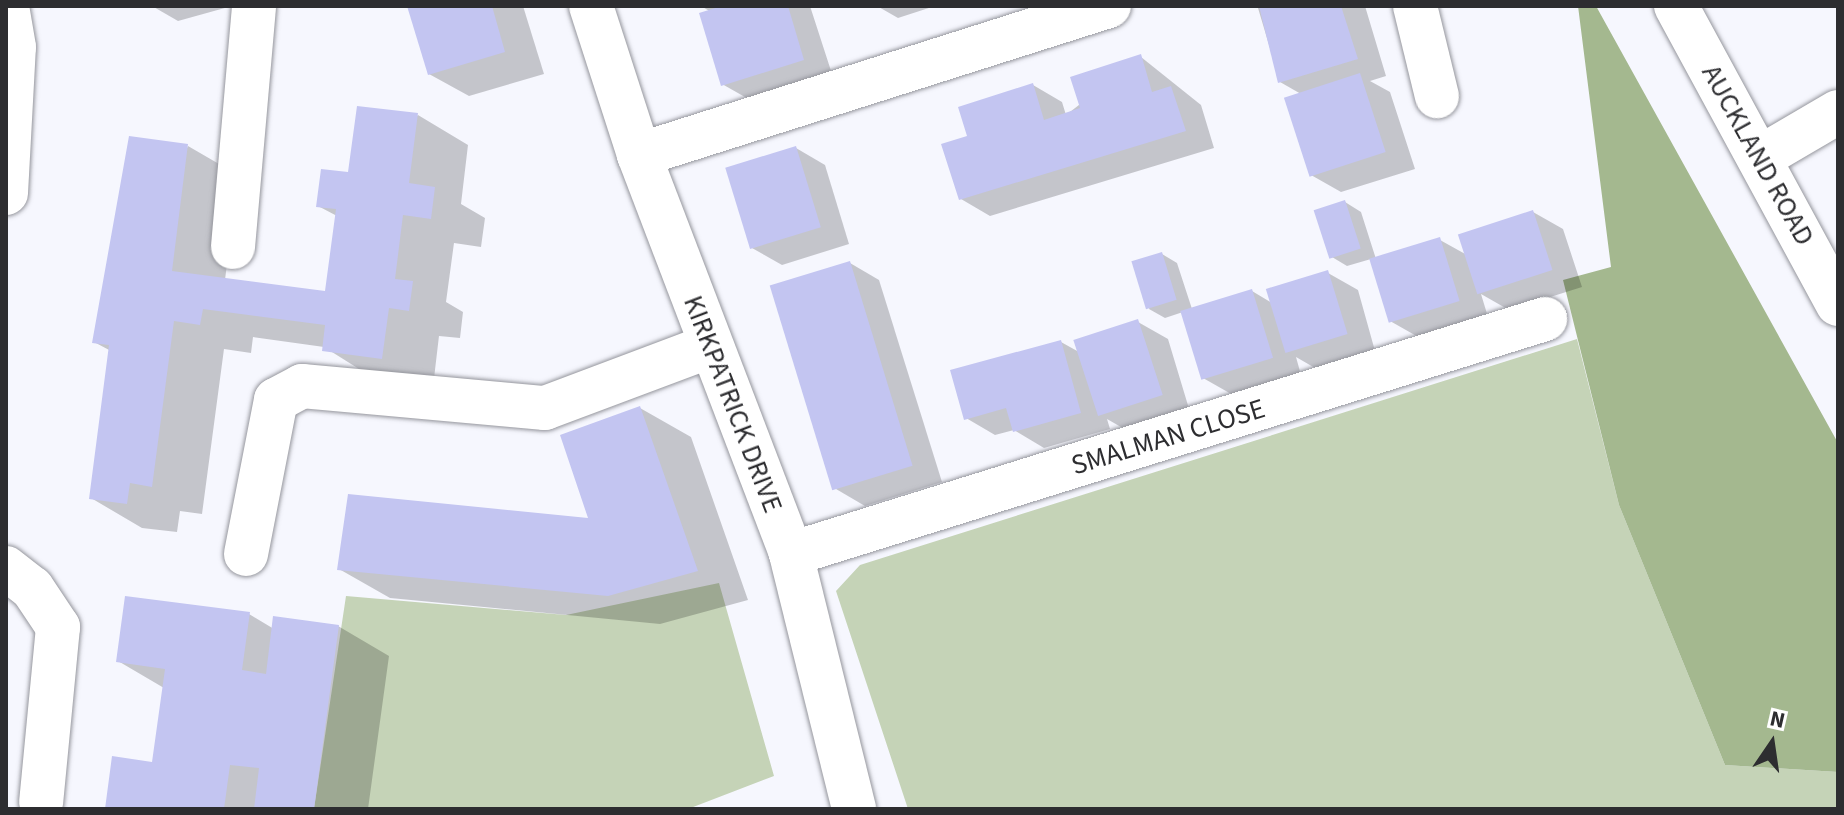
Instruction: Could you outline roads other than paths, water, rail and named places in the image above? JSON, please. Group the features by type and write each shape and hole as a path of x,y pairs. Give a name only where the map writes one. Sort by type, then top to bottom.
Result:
{"street":[{"path":"6,193 14,47 7,6"},
{"path":"233,247 254,6"},
{"name":"KIRKPATRICK DRIVE","path":"591,6 639,155 791,554 854,809"},
{"path":"639,155 1109,6"},
{"name":"AUCKLAND ROAD","path":"1676,6 1761,157 1838,304"},
{"path":"1416,9 1437,96"},
{"path":"1761,157 1836,119"},
{"name":"SMALMAN CLOSE","path":"791,554 1545,319"},
{"path":"246,554 276,400 302,386 545,408 710,346"},
{"path":"6,568 32,588 58,627 41,802"}]}
